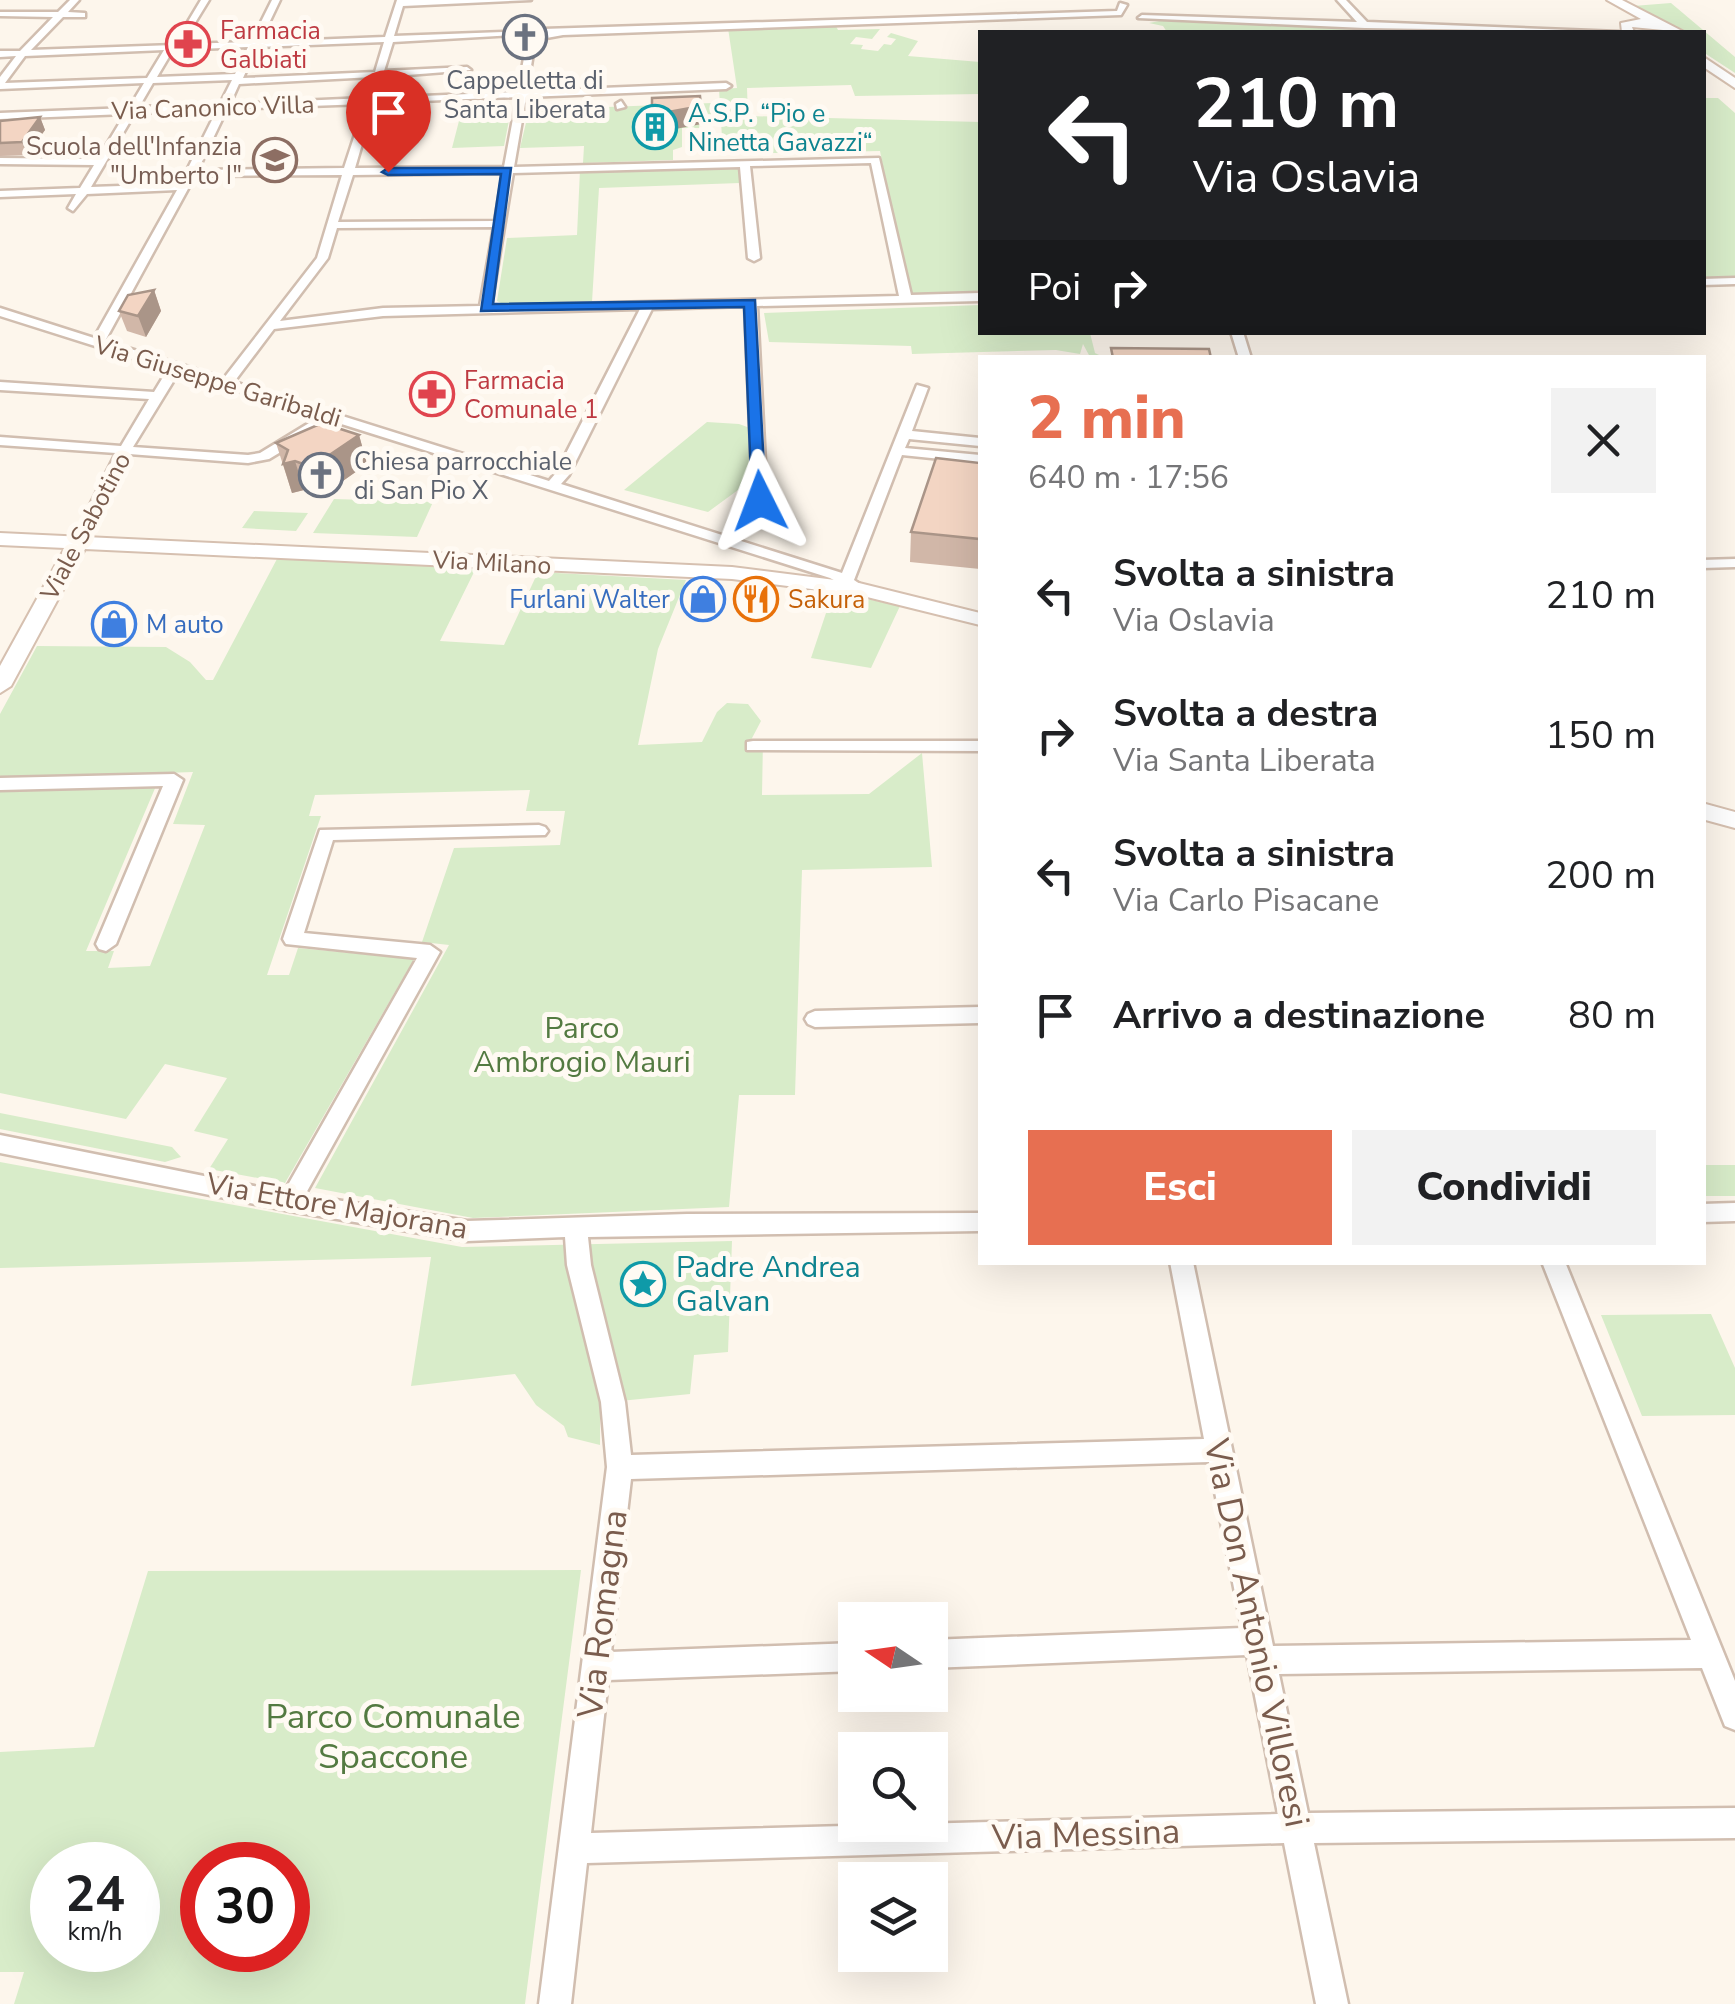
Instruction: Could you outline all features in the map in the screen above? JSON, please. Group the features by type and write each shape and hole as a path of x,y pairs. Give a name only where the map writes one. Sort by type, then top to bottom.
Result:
{"main road":[{"path":"1613,0 1625,24 1660,24 1674,30"},
{"path":"1706,63 1735,84"},
{"name":"Via Milano","path":"0,539 722,573 853,585 978,618"},
{"name":"Viale Sabotino","path":"0,686 78,542"},
{"path":"1706,812 1735,820"}],"street":[{"path":"0,84 22,53 76,0"},
{"path":"74,208 150,80 205,0"},
{"path":"95,342 101,338 184,187 276,0"},
{"path":"1341,0 1365,25"},
{"path":"227,384 322,258 401,2 528,3"},
{"path":"725,12 726,24"},
{"path":"0,54 1075,13 1583,30 1625,24"},
{"path":"0,14 82,15"},
{"path":"486,308 507,170 534,33"},
{"path":"0,84 467,70"},
{"name":"Via Canonico Villa","path":"0,116 726,86"},
{"path":"0,160 101,162"},
{"path":"190,173 507,170 875,160 906,299"},
{"path":"745,162 754,258"},
{"path":"0,194 184,187"},
{"path":"334,225 500,224"},
{"path":"1706,282 1735,282"},
{"path":"272,326 361,314 486,308 978,297"},
{"path":"751,303 760,501"},
{"path":"550,487 562,476 648,305"},
{"name":"Via Giuseppe Garibaldi","path":"0,312 853,585"},
{"name":"Viale Sabotino","path":"78,542 124,451 175,368"},
{"path":"0,386 156,396"},
{"path":"853,585 922,388"},
{"path":"0,442 256,458 330,416"},
{"path":"904,434 978,442"},
{"path":"898,451 978,459"},
{"path":"722,542 728,549 722,573"},
{"path":"1706,564 1735,563"},
{"path":"753,746 978,746"},
{"path":"0,784 174,780 106,944"},
{"path":"290,1202 430,952 292,939 326,834 539,831"},
{"path":"815,1019 978,1015"},
{"name":"Via Ettore Majorana","path":"0,1144 290,1202 468,1231 737,1223 978,1222"},
{"path":"1706,1213 1735,1212"},
{"name":"Via Romagna","path":"555,2004 620,1467 612,1402 579,1264 576,1227"},
{"name":"Via Don Antonio Villoresi","path":"1182,1265 1332,2004"},
{"path":"1554,1265 1735,1716"},
{"path":"620,1467 1219,1450"},
{"path":"948,1654 1261,1650 1710,1654"},
{"path":"596,1666 838,1658"},
{"name":"Via Messina","path":"576,1848 1296,1828 1735,1824"}],"green space":[{"path":"1671,3 1703,30 1684,30 1633,6"},
{"path":"1165,20 1527,30 1166,30 1149,23"},
{"path":"835,24 838,30 880,29 872,39 856,37 850,44 878,51 896,39 887,37 891,33 918,41 908,56 978,62 978,94 855,96 851,85 747,88 748,116 978,122 978,293 908,296 880,151 723,154 719,89 737,88 728,28"},
{"path":"1706,33 1735,57 1735,73 1706,54"},
{"path":"1706,98 1718,98 1735,113 1735,279 1706,280"},
{"path":"712,103 713,120 700,121 699,128 682,128 682,147 673,150 673,160 583,163 584,146 520,148 529,110"},
{"path":"510,115 504,146 452,148 460,117"},
{"path":"739,165 740,183 599,188 592,302 505,305 497,301 507,238 577,235 580,170"},
{"path":"978,305 978,335 1090,335 1099,355 1089,355 1083,344 1080,354 1056,350 912,354 911,346 769,342 764,313"},
{"path":"707,422 750,428 753,479 708,512 624,490"},
{"path":"334,499 433,502 417,537 313,533"},
{"path":"254,511 308,513 296,531 242,528"},
{"name":"Parco Ambrogio Mauri","path":"278,557 477,566 440,641 504,645 538,572 686,580 658,649 638,745 702,742 717,712 727,703 748,704 761,721 751,740 763,740 762,795 869,794 922,753 932,867 802,870 795,1095 739,1095 729,1207 473,1218 315,1188 449,945 422,942 454,848 560,845 565,811 526,811 530,790 315,795 309,816 321,816 267,975 289,975 298,948 414,959 285,1183 209,1169 228,1139 194,1131 227,1078 165,1064 126,1119 0,1093 0,792 156,786 86,951 114,951 108,968 150,966 205,825 173,824 193,772 0,779 0,714 37,646 166,647 190,662 206,680 213,680"},
{"path":"833,592 900,606 871,668 811,658"},
{"path":"0,1113 172,1147 181,1157 165,1162 0,1129"},
{"path":"0,1162 462,1247 732,1241 728,1352 694,1355 690,1394 600,1403 600,1445 568,1437 564,1426 536,1405 515,1374 411,1386 431,1257 0,1268"},
{"path":"1706,1165 1735,1165 1735,1196 1706,1196"},
{"path":"1711,1314 1735,1368 1735,1415 1642,1416 1601,1315"},
{"name":"Parco Comunale Spaccone","path":"581,1570 525,2004 14,2004 24,1972 0,1972 0,1752 94,1747 148,1571"}],"building":[{"path":"700,96 701,106 652,115 652,98"},
{"path":"40,117 22,142 0,143 0,121"},
{"path":"154,290 138,316 119,311 128,295"},
{"path":"1111,348 1209,349 1210,355 1112,355"},
{"path":"322,423 359,435 322,460 317,458 306,465 295,461 283,464 288,450 276,443"},
{"path":"936,458 978,463 978,539 911,532"}],"place":[{"name":"Cappelletta di Santa Liberata","path":"525,37"},
{"name":"Farmacia Galbiati","path":"188,44"},
{"name":"A.S.P. “Pio e Ninetta Gavazzi“","path":"655,127"},
{"name":"Scuola dell'Infanzia \"Umberto I\"","path":"275,160"},
{"name":"Farmacia Comunale 1","path":"432,394"},
{"name":"Chiesa parrocchiale di San Pio X","path":"321,475"},
{"name":"Furlani Walter","path":"703,599"},
{"name":"Sakura","path":"756,599"},
{"name":"M auto","path":"114,624"},
{"name":"Padre Andrea Galvan","path":"643,1284"}],"route":[{"path":"388,172 507,170 486,308 751,303 760,501"}]}
